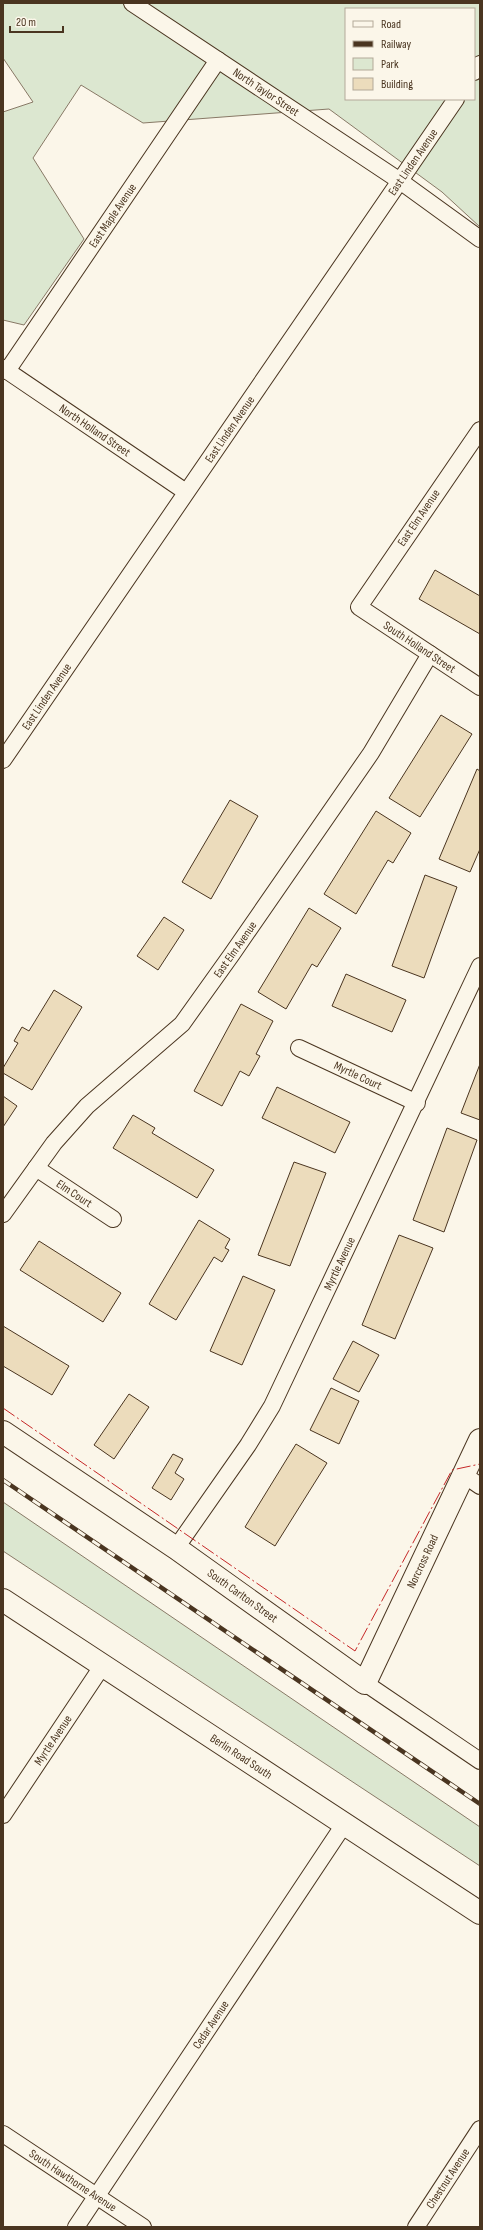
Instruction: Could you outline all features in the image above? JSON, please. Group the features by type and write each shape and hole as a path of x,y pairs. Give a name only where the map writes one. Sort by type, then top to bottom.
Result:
{"street":[{"name":"North Taylor Street","path":"132,3 400,181 480,239"},
{"name":"East Maple Avenue","path":"5,369 218,60"},
{"name":"East Linden Avenue","path":"3,760 455,100"},
{"name":"North Holland Street","path":"5,369 186,492"},
{"name":"East Elm Avenue","path":"359,607 480,430"},
{"name":"South Holland Street","path":"359,607 480,687"},
{"name":"East Elm Avenue","path":"3,1214 54,1143 87,1106 182,1024 371,752 430,654"},
{"name":"Myrtle Avenue","path":"176,1548 248,1445 272,1406 417,1103 480,966"},
{"name":"Myrtle Court","path":"299,1048 417,1103"},
{"name":"Elm Court","path":"36,1168 113,1219"},
{"name":"South Carlton Street","path":"3,1432 176,1548 365,1683 480,1761"},
{"name":"Norcross Road","path":"365,1683 472,1480 480,1440"},
{"name":"Berlin Road South","path":"3,1600 480,1913"},
{"name":"Myrtle Avenue","path":"3,1815 103,1665"},
{"name":"Cedar Avenue","path":"76,2227 345,1823"},
{"name":"Chestnut Avenue","path":"416,2227 480,2129"},
{"name":"South Hawthorne Avenue","path":"3,2134 142,2227"}],"green space":[{"path":"3,3 480,3 480,227 442,192 329,109 143,123 81,85 33,158 84,239 24,325 3,320 3,112 33,102 3,58"},
{"path":"3,1502 480,1827 480,1866 3,1551"}],"building":[{"path":"435,570 480,596 480,634 419,599"},
{"path":"441,715 472,734 420,817 389,798"},
{"path":"477,769 480,771 480,849 470,872 439,859"},
{"path":"230,800 258,816 211,899 182,882"},
{"path":"376,811 411,833 393,863 388,860 356,914 324,894"},
{"path":"425,875 457,887 424,978 392,966"},
{"path":"309,908 341,928 317,967 312,964 286,1009 258,992"},
{"path":"164,917 184,930 158,970 137,956"},
{"path":"346,974 406,1000 392,1032 332,1006"},
{"path":"54,990 82,1007 32,1090 3,1073 3,1068 18,1043 14,1041 22,1027 29,1031"},
{"path":"241,1004 273,1021 256,1054 260,1056 249,1076 240,1071 222,1106 194,1091"},
{"path":"480,1064 480,1120 461,1113"},
{"path":"277,1087 350,1122 335,1153 262,1118"},
{"path":"3,1096 17,1106 3,1127"},
{"path":"133,1115 155,1128 152,1133 214,1170 197,1198 113,1148"},
{"path":"447,1128 477,1140 444,1232 413,1220"},
{"path":"294,1162 326,1173 290,1266 258,1255"},
{"path":"199,1220 230,1239 225,1248 229,1250 222,1262 214,1257 176,1320 149,1304"},
{"path":"399,1235 433,1248 395,1339 362,1325"},
{"path":"39,1241 121,1293 103,1322 20,1270"},
{"path":"243,1276 275,1290 242,1365 210,1351"},
{"path":"3,1326 69,1366 52,1395 3,1366"},
{"path":"353,1341 379,1355 359,1392 333,1379"},
{"path":"331,1388 359,1401 339,1444 310,1430"},
{"path":"129,1394 149,1407 114,1459 94,1445"},
{"path":"296,1444 327,1463 275,1546 245,1527"},
{"path":"173,1454 183,1459 175,1473 184,1479 171,1500 152,1488"}],"railway":[{"path":"3,1480 480,1804"}],"power":[{"path":"3,1408 355,1651 452,1470 480,1464"}]}
